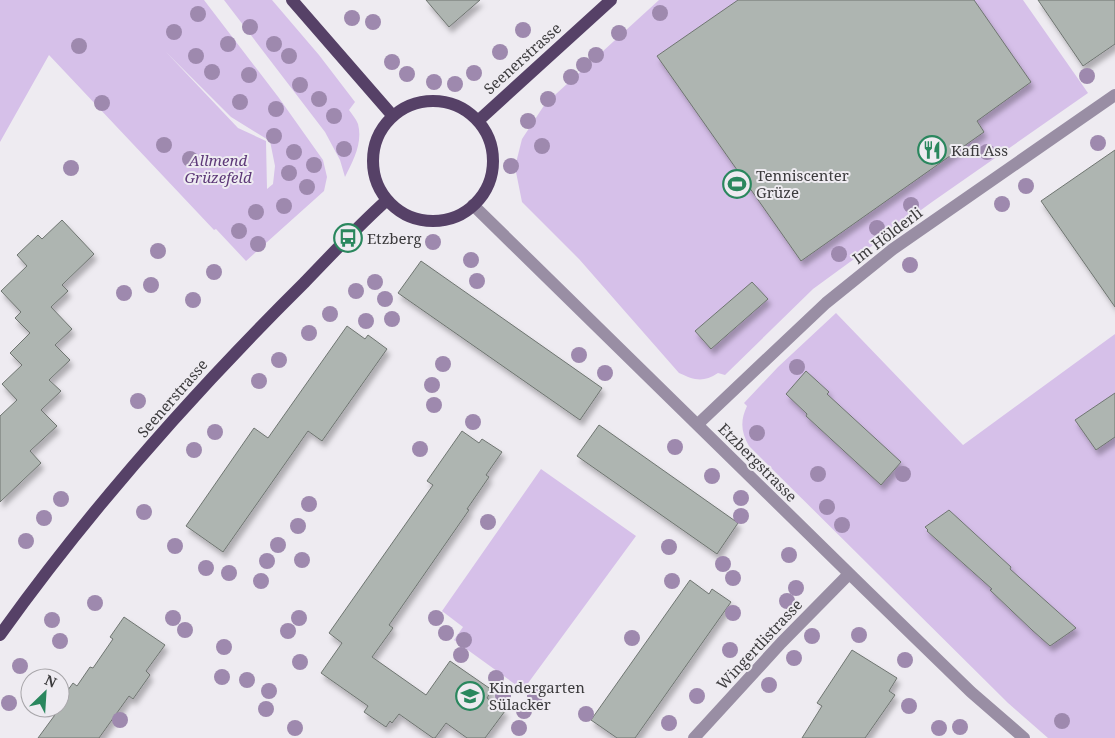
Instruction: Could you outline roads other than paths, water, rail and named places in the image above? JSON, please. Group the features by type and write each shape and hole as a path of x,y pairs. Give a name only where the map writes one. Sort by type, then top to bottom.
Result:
{"main road":[{"path":"292,0 392,115"},
{"name":"Seenerstrasse","path":"478,121 612,0"},
{"path":"427,100 446,102 464,109 478,121 488,137 493,156 491,176 484,193 473,205 461,214 441,220 421,220 402,213 387,200 377,184 372,166 374,147 381,130 392,115 408,105 427,100"},
{"name":"Seenerstrasse","path":"0,635 97,511 224,363 387,200"}],"street":[{"name":"Im Hölderli","path":"698,424 826,303 893,249 1115,95"},
{"name":"Etzbergstrasse","path":"473,205 849,574 971,692 1024,738"},
{"name":"Wingertlistrasse","path":"694,738 781,643 849,574"}],"place":[{"name":"Kafi Ass","path":"932,150"},
{"name":"Tenniscenter Grüze","path":"737,184"},
{"name":"Etzberg","path":"348,238"},
{"name":"Kindergarten Sülacker","path":"470,696"}],"park label":[{"name":"Allmend Grüzefeld","path":"218,168"}]}
